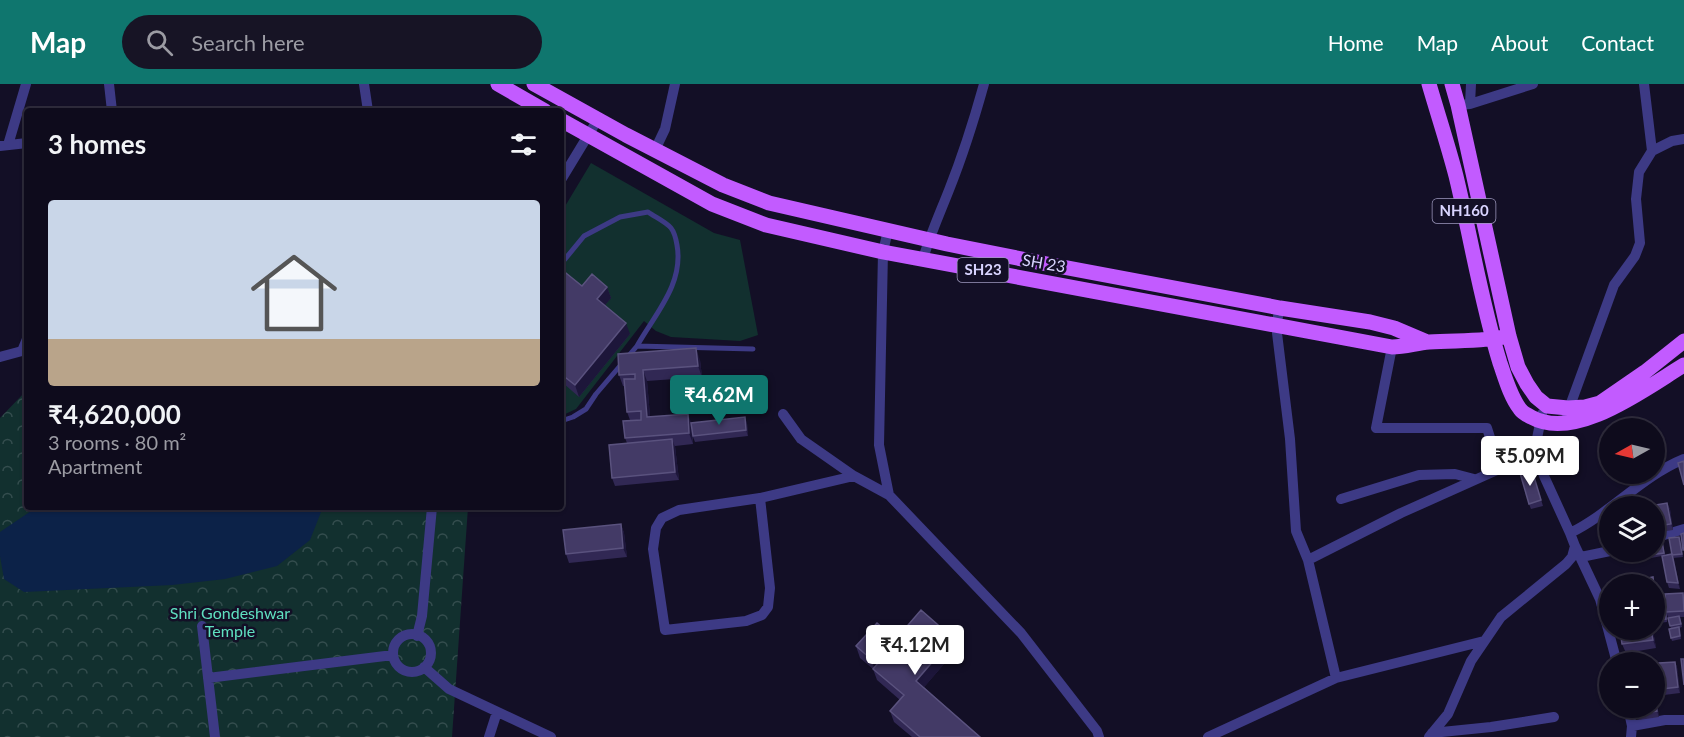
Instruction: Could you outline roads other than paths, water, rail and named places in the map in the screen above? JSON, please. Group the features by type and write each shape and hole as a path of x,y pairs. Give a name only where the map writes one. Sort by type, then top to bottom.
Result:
{"main road":[{"path":"498,84 540,108"},
{"path":"522,98 533,84 723,185 769,203 928,240 1083,271 1280,308 1370,322 1394,328 1427,342"},
{"name":"NH160","path":"1429,84 1456,176 1493,340 1504,374 1520,410 1532,418 1556,423 1585,407 1600,403 1684,341"},
{"path":"1452,84 1464,105 1509,336 1518,367 1527,384 1544,404"},
{"name":"SH 23","path":"564,122 712,204 766,225 884,252 1392,346 1406,347 1427,342 1493,340 1509,336"},
{"path":"678,186 688,167"},
{"path":"1079,288 1083,271"},
{"path":"1333,335 1336,317"},
{"name":"NH160","path":"1544,404 1567,416 1599,415 1613,409 1684,365"}],"street":[{"path":"24,143 4,146 26,84"},
{"path":"109,84 112,108"},
{"path":"364,84 368,108"},
{"path":"655,150 665,129 675,84"},
{"path":"922,259 972,127 984,84"},
{"path":"1464,105 1471,84"},
{"path":"1464,105 1533,84"},
{"path":"1644,84 1652,151"},
{"path":"564,175 598,119"},
{"path":"1567,416 1614,285 1635,256 1640,243 1636,199 1639,172 1652,151 1672,141 1684,139"},
{"path":"888,231 884,252 879,445 889,495"},
{"path":"1280,308 1276,324 1290,439 1296,531 1308,560 1336,678"},
{"path":"0,357 22,351 24,346"},
{"path":"1392,346 1376,428 1486,428 1500,469"},
{"path":"1544,404 1535,448 1544,476 1600,599 1614,652"},
{"path":"783,414 801,440 854,476 889,495 1021,633 1097,731 1099,737"},
{"path":"1308,560 1401,513 1500,469 1535,448"},
{"path":"1570,533 1592,521 1666,466 1684,459"},
{"path":"1341,499 1419,476 1455,474 1474,479"},
{"path":"760,498 770,588 768,608 762,615 746,621 665,630 653,549 656,528 662,518 679,510 760,498 854,476"},
{"path":"417,636 422,616 432,510"},
{"path":"1665,535 1684,529"},
{"path":"1430,735 1448,714 1471,661 1501,617 1566,564 1575,546"},
{"path":"1581,557 1599,553"},
{"path":"202,626 215,737"},
{"path":"407,635 417,636 429,645 430,657 419,671 407,672 397,665 393,655 394,648 401,638 407,635"},
{"path":"1208,737 1336,678 1484,641"},
{"path":"208,678 393,655"},
{"path":"424,667 449,689 551,737"},
{"path":"489,737 497,712"},
{"path":"1430,735 1491,732 1554,717"},
{"path":"1631,731 1665,720 1684,720"}],"lane":[{"path":"564,260 584,236 608,222 648,212 670,227 676,236 680,261 667,297 637,346 586,409 564,420"},
{"path":"637,346 753,349"}],"water":[{"path":"33,510 322,510 310,540 277,566 225,579 172,585 24,592 4,579 0,556 0,532"}],"park label":[{"name":"Shri Gondeshwar Temple","path":"230,622"}]}
